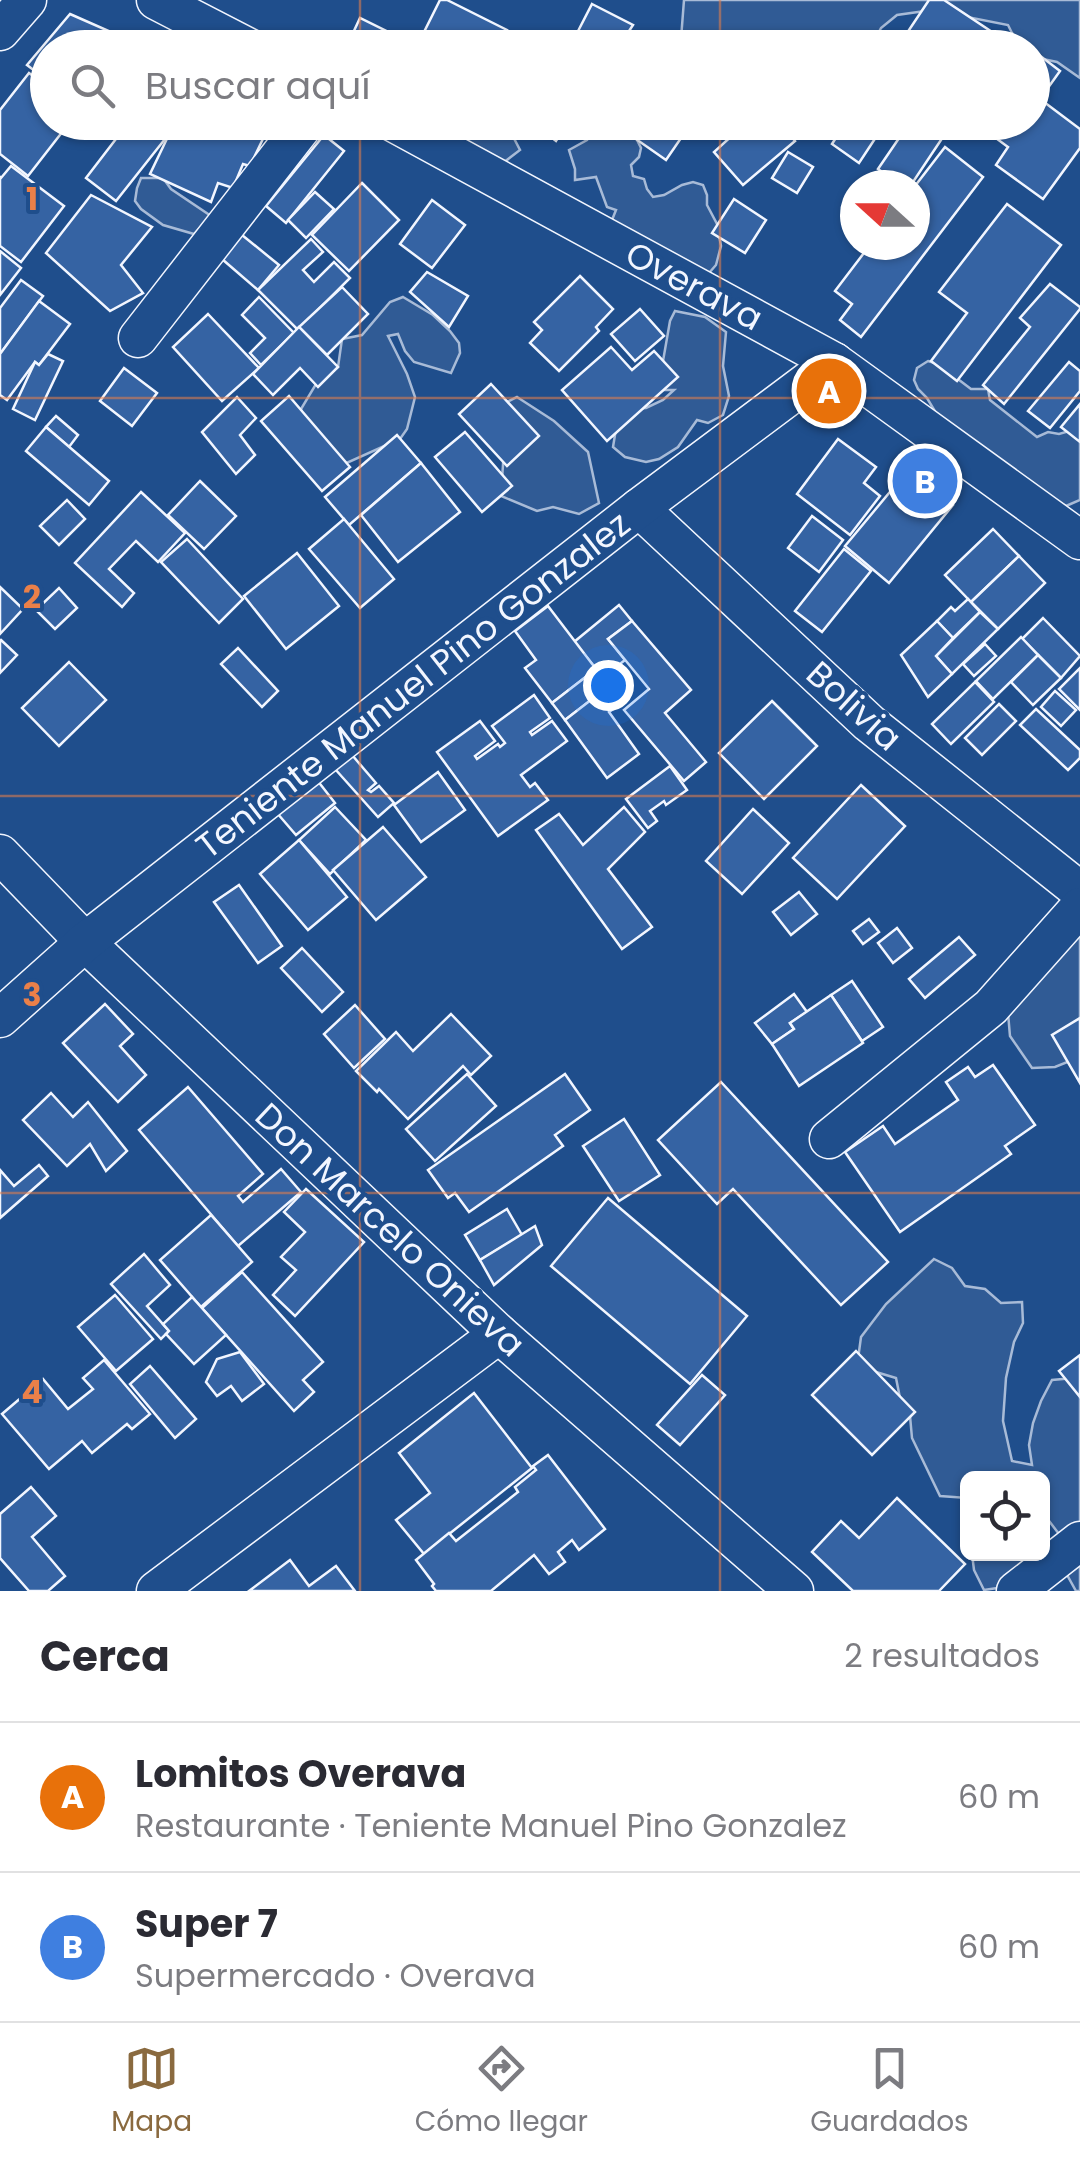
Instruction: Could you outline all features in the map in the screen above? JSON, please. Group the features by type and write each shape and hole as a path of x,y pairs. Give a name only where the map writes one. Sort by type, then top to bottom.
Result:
{"street":[{"path":"0,31 27,0"},
{"path":"156,0 214,30"},
{"path":"138,338 292,140"},
{"name":"Overava","path":"425,140 834,362 1080,540"},
{"name":"Teniente Manuel Pino Gonzalez","path":"0,1018 85,942 639,508 834,362"},
{"name":"Bolivia","path":"639,508 869,723 1080,891"},
{"name":"Don Marcelo Onieva","path":"0,854 85,942 499,1334 794,1591"},
{"path":"829,1139 990,1007 1080,907"},
{"path":"156,1591 499,1334"},
{"path":"1016,1591 1080,1541"}],"shaded area":[{"path":"684,0 1080,0 1080,78 1050,61 1050,30 1010,30 1008,25 932,10 897,15 880,30 682,30"},
{"path":"457,140 515,140 520,150 499,166"},
{"path":"587,140 637,140 641,148 631,165 633,176 644,179 653,197 693,182 703,185 721,246 716,265 702,281 608,230 616,210 607,207 596,177 575,180 569,150"},
{"path":"141,178 163,178 171,189 211,216 194,234 163,225 135,201"},
{"path":"403,297 450,331 459,343 460,353 451,373 414,362 398,334 388,336 415,397 407,429 400,439 340,466 303,423 301,409 316,384 338,367 342,339 362,335 390,302"},
{"path":"675,311 705,317 726,332 723,366 729,396 723,415 708,423 697,420 678,447 659,459 646,462 625,457 613,447 615,435 611,437 628,409 646,408 674,390 663,390 663,361"},
{"path":"928,361 971,389 988,389 990,400 1037,437 1080,428 1080,500 1066,506 1000,468 986,449 945,428 914,380 917,368"},
{"path":"517,397 554,421 588,452 599,503 579,514 553,507 537,511 501,496 507,402"},
{"path":"1080,925 1080,1051 1075,1059 1055,1067 1032,1068 1010,1036 1008,1013"},
{"path":"934,1259 952,1268 965,1286 985,1289 1001,1303 1022,1302 1023,1323 1006,1378 1003,1421 1012,1461 1032,1465 1029,1445 1033,1423 1052,1380 1080,1381 1080,1591 1076,1591 1056,1555 1059,1534 1050,1522 1050,1471 960,1471 960,1497 940,1496 912,1438 910,1416 900,1398 896,1378 876,1372 858,1359 861,1337 886,1304"},
{"path":"973,1561 1027,1561 1004,1587 984,1590"}],"building":[{"path":"440,0 447,0 507,30 425,30"},
{"path":"929,0 944,0 989,30 909,30"},
{"path":"592,4 633,25 630,30 579,30"},
{"path":"70,14 106,30 57,30"},
{"path":"360,18 384,30 354,30"},
{"path":"1050,63 1060,71 1050,85"},
{"path":"30,74 30,140 56,140 28,176 0,154 0,110"},
{"path":"1050,106 1080,129 1080,148 1043,199 996,165 1008,147 999,140 1050,140"},
{"path":"115,140 164,140 116,201 86,178"},
{"path":"166,140 262,140 250,166 243,164 233,188 218,183 211,202 150,174"},
{"path":"320,140 330,140 344,151 286,223 266,206"},
{"path":"637,140 680,140 666,160"},
{"path":"727,140 795,141 743,185 714,152"},
{"path":"835,140 874,140 859,163 832,144"},
{"path":"898,140 941,140 921,170 879,170"},
{"path":"945,147 983,177 930,247 930,170"},
{"path":"788,152 813,167 797,193 772,178"},
{"path":"11,166 64,206 21,262 0,246 0,177"},
{"path":"362,183 399,220 349,271 312,235"},
{"path":"315,192 334,209 306,238 288,220"},
{"path":"91,195 152,227 121,265 143,293 110,311 46,253"},
{"path":"734,199 766,220 745,253 712,233"},
{"path":"432,200 465,225 432,268 400,244"},
{"path":"1007,204 1061,245 957,381 931,361 967,313 939,292"},
{"path":"242,235 279,265 258,290 222,259"},
{"path":"311,239 323,252 303,270 314,282 334,262 350,278 298,330 258,290"},
{"path":"0,251 21,268 0,295"},
{"path":"859,260 920,260 861,337 840,320 852,304 835,291"},
{"path":"427,272 468,296 449,327 410,292"},
{"path":"580,276 613,309 596,327 599,331 559,371 530,343 542,330 534,322"},
{"path":"21,280 43,296 0,354 0,308"},
{"path":"1050,284 1080,309 1004,404 983,385 1030,327 1020,318"},
{"path":"342,287 368,314 327,355 299,327"},
{"path":"259,297 294,333 261,365 250,353 265,338 242,315"},
{"path":"39,301 70,324 7,400 0,395 0,354"},
{"path":"640,309 664,336 635,361 611,334"},
{"path":"208,314 259,368 222,401 173,347"},
{"path":"299,327 338,367 318,387 300,368 273,395 253,374"},
{"path":"611,347 632,370 654,351 678,377 607,441 562,390"},
{"path":"48,354 63,361 35,420 13,409 35,362 39,365"},
{"path":"1069,362 1080,371 1080,391 1050,428 1028,411"},
{"path":"124,368 157,393 132,426 100,401"},
{"path":"491,384 539,436 507,466 459,414"},
{"path":"289,396 350,467 322,491 261,421"},
{"path":"237,397 256,418 240,435 255,455 236,474 202,432"},
{"path":"1080,404 1080,442 1061,427"},
{"path":"56,416 78,435 69,447 46,427"},
{"path":"46,427 109,481 89,505 26,451"},
{"path":"465,432 512,486 482,512 435,457"},
{"path":"397,435 421,463 349,525 325,497"},
{"path":"838,439 876,467 864,483 880,496 850,535 797,494"},
{"path":"421,463 460,512 398,562 361,515"},
{"path":"909,469 953,505 889,583 845,546"},
{"path":"200,481 236,516 204,549 168,515"},
{"path":"141,492 185,533 158,562 136,541 109,569 134,593 122,607 75,563"},
{"path":"67,500 85,519 59,545 40,526"},
{"path":"812,516 843,540 819,572 788,548"},
{"path":"344,519 394,579 360,608 309,549"},
{"path":"993,529 1019,556 971,602 945,575"},
{"path":"187,539 243,599 219,623 161,562"},
{"path":"844,549 871,571 822,632 795,611"},
{"path":"297,553 339,606 286,649 244,596"},
{"path":"1019,556 1045,583 998,629 971,602"},
{"path":"0,587 23,609 0,634"},
{"path":"59,588 77,608 55,629 36,610"},
{"path":"968,599 980,612 953,638 937,621 951,607 955,611"},
{"path":"619,605 632,621 608,639 625,660 603,677 574,642"},
{"path":"548,606 596,669 552,703 525,668 536,660 515,631"},
{"path":"980,612 998,629 952,674 936,656"},
{"path":"1043,618 1080,656 1061,678 1022,639"},
{"path":"632,621 691,690 665,713 706,762 684,781 624,710 649,689 608,639"},
{"path":"937,621 953,638 936,656 952,674 928,697 901,655"},
{"path":"1021,637 1038,655 993,699 976,681"},
{"path":"0,641 17,655 0,673"},
{"path":"985,644 996,656 974,676 963,664"},
{"path":"238,648 278,691 262,707 221,664"},
{"path":"1038,655 1061,678 1033,705 1011,682"},
{"path":"69,662 106,700 59,746 22,708"},
{"path":"1080,668 1080,710 1059,689"},
{"path":"596,669 609,686 565,720 552,703"},
{"path":"975,682 994,702 951,744 932,724"},
{"path":"609,686 622,703 609,712 639,754 607,778 565,720"},
{"path":"1055,691 1076,710 1061,726 1041,707"},
{"path":"534,695 550,718 530,732 532,735 552,721 567,741 521,775 530,787 535,783 548,800 498,836 437,752 480,721 495,741 475,756 477,759 498,744 500,747 505,743 492,726"},
{"path":"772,701 817,746 764,799 719,753"},
{"path":"999,704 1016,721 982,755 965,738"},
{"path":"1036,709 1080,750 1080,758 1068,770 1020,725"},
{"path":"352,755 376,783 368,790 379,786 394,803 378,817 335,769"},
{"path":"670,766 687,790 650,811 657,821 648,828 626,799"},
{"path":"438,772 465,810 421,842 394,805"},
{"path":"317,780 335,803 296,835 277,813"},
{"path":"861,785 905,826 837,899 793,858"},
{"path":"335,807 366,840 330,874 299,840"},
{"path":"624,807 645,832 608,869 652,927 622,949 536,830 559,814 583,845"},
{"path":"753,809 789,843 742,894 706,861"},
{"path":"383,827 426,877 376,920 333,870"},
{"path":"299,840 347,897 308,930 260,874"},
{"path":"239,885 282,946 258,963 214,902"},
{"path":"799,892 817,914 791,935 773,912"},
{"path":"869,919 879,932 863,944 853,931"},
{"path":"897,928 912,948 893,963 878,943"},
{"path":"959,937 975,955 925,998 909,979"},
{"path":"302,948 343,992 322,1012 281,968"},
{"path":"852,981 883,1027 862,1041 831,995"},
{"path":"794,994 807,1012 790,1023 794,1029 772,1044 755,1023"},
{"path":"831,995 863,1043 799,1086 772,1044 794,1029 790,1023"},
{"path":"105,1004 133,1034 120,1046 146,1075 118,1102 63,1043"},
{"path":"355,1005 385,1039 354,1068 324,1034"},
{"path":"451,1014 491,1056 471,1075 463,1066 408,1119 356,1071 396,1032 413,1051"},
{"path":"1080,1018 1080,1083 1052,1035"},
{"path":"993,1065 1035,1125 1005,1146 1011,1154 900,1232 845,1152 883,1126 895,1144 958,1100 946,1082 968,1067 975,1077"},
{"path":"467,1074 496,1106 435,1161 406,1129"},
{"path":"565,1074 590,1110 555,1135 563,1146 469,1212 455,1193 448,1198 428,1170"},
{"path":"721,1082 888,1262 841,1305 733,1189 717,1204 658,1140"},
{"path":"188,1087 263,1174 238,1196 243,1202 281,1169 301,1192 238,1246 139,1130"},
{"path":"51,1093 73,1117 88,1102 127,1151 106,1171 90,1144 67,1166 23,1120"},
{"path":"624,1119 660,1175 619,1201 583,1146"},
{"path":"39,1165 48,1176 0,1218 0,1170 14,1186"},
{"path":"306,1189 364,1242 295,1316 273,1295 296,1270 281,1257 305,1232 284,1212"},
{"path":"608,1198 747,1316 690,1384 551,1266"},
{"path":"507,1209 522,1235 480,1260 465,1235"},
{"path":"211,1215 252,1262 201,1307 160,1260"},
{"path":"535,1226 542,1245 494,1285 480,1260"},
{"path":"144,1254 170,1285 147,1306 169,1331 161,1339 111,1284"},
{"path":"242,1272 323,1362 303,1380 314,1392 294,1411 202,1308"},
{"path":"115,1295 153,1339 116,1371 78,1327"},
{"path":"192,1297 226,1335 194,1364 166,1334 169,1331 163,1324"},
{"path":"856,1351 915,1412 872,1455 812,1395"},
{"path":"240,1352 264,1384 242,1401 231,1386 217,1396 206,1382 217,1359"},
{"path":"1080,1355 1080,1397 1059,1371"},
{"path":"104,1360 150,1414 132,1429 127,1424 92,1453 82,1441 49,1469 2,1414 43,1379 68,1409 93,1389 83,1378"},
{"path":"150,1366 196,1419 175,1438 130,1384"},
{"path":"702,1375 725,1395 680,1445 657,1425"},
{"path":"474,1393 532,1468 424,1554 396,1520 430,1493 399,1453"},
{"path":"548,1455 605,1529 579,1550 572,1540 558,1552 565,1562 549,1574 534,1555 491,1591 436,1591 416,1560 449,1533 456,1541 518,1492 515,1487"},
{"path":"31,1487 56,1516 32,1537 65,1576 48,1591 29,1591 0,1558 0,1514"},
{"path":"897,1498 965,1564 939,1591 853,1591 812,1552 841,1521 859,1538"},
{"path":"290,1560 309,1586 336,1566 355,1591 249,1591"}],"place":[{"name":"Lomitos Overava","path":"829,391"},
{"name":"Super 7","path":"925,481"}]}
